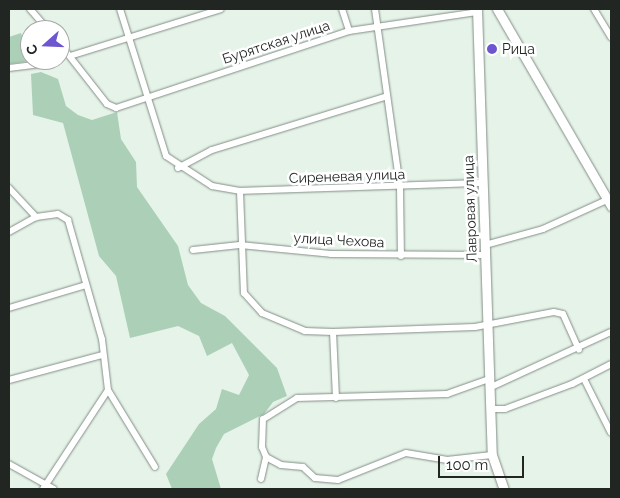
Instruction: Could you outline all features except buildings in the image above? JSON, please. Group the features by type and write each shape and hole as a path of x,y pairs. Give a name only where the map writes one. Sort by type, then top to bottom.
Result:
{"street":[{"path":"30,9 39,20"},
{"path":"120,9 150,95 166,156 178,168 212,150 387,96"},
{"path":"70,56 221,9"},
{"path":"342,9 350,31"},
{"path":"375,9 400,187 401,256"},
{"path":"485,245 543,229 609,203 498,9"},
{"path":"594,9 611,37"},
{"name":"Бурятская улица","path":"70,56 107,104 116,108 150,95 350,31 477,10"},
{"name":"Лавровая улица","path":"477,10 492,455 504,489"},
{"name":"Сиреневая улица","path":"178,168 212,186 240,192 482,183"},
{"path":"9,188 36,217"},
{"path":"240,192 240,245 244,294 262,313 282,323 333,332 487,324 563,314 579,350"},
{"path":"9,232 36,217 58,214 68,220 102,339 102,355 108,390 155,468"},
{"name":"улица Чехова","path":"193,250 240,245 401,256 485,255"},
{"path":"9,308 86,285"},
{"path":"333,332 336,398"},
{"path":"261,479 266,457 263,420 297,398 461,392 489,384 579,350 611,332"},
{"path":"9,380 102,355"},
{"path":"490,409 505,408 584,379 611,364"},
{"path":"584,379 611,433"},
{"path":"45,487 108,390"},
{"path":"266,457 281,465 304,467 315,478 338,480 406,453 447,460 492,455"},
{"path":"9,464 45,487 54,489"}],"green space":[{"path":"20,33 20,62 9,64 9,37"},
{"path":"41,72 58,79 66,106 78,115 92,120 117,112 121,139 136,162 137,187 178,246 188,285 201,303 225,316 277,368 287,396 273,402 264,414 224,434 216,448 212,459 221,489 172,489 166,474 199,424 216,409 222,389 239,395 249,375 232,343 207,356 199,336 178,326 130,338 116,276 99,256 63,123 33,115 31,74"}],"place":[{"name":"Рица","path":"492,49"}]}
